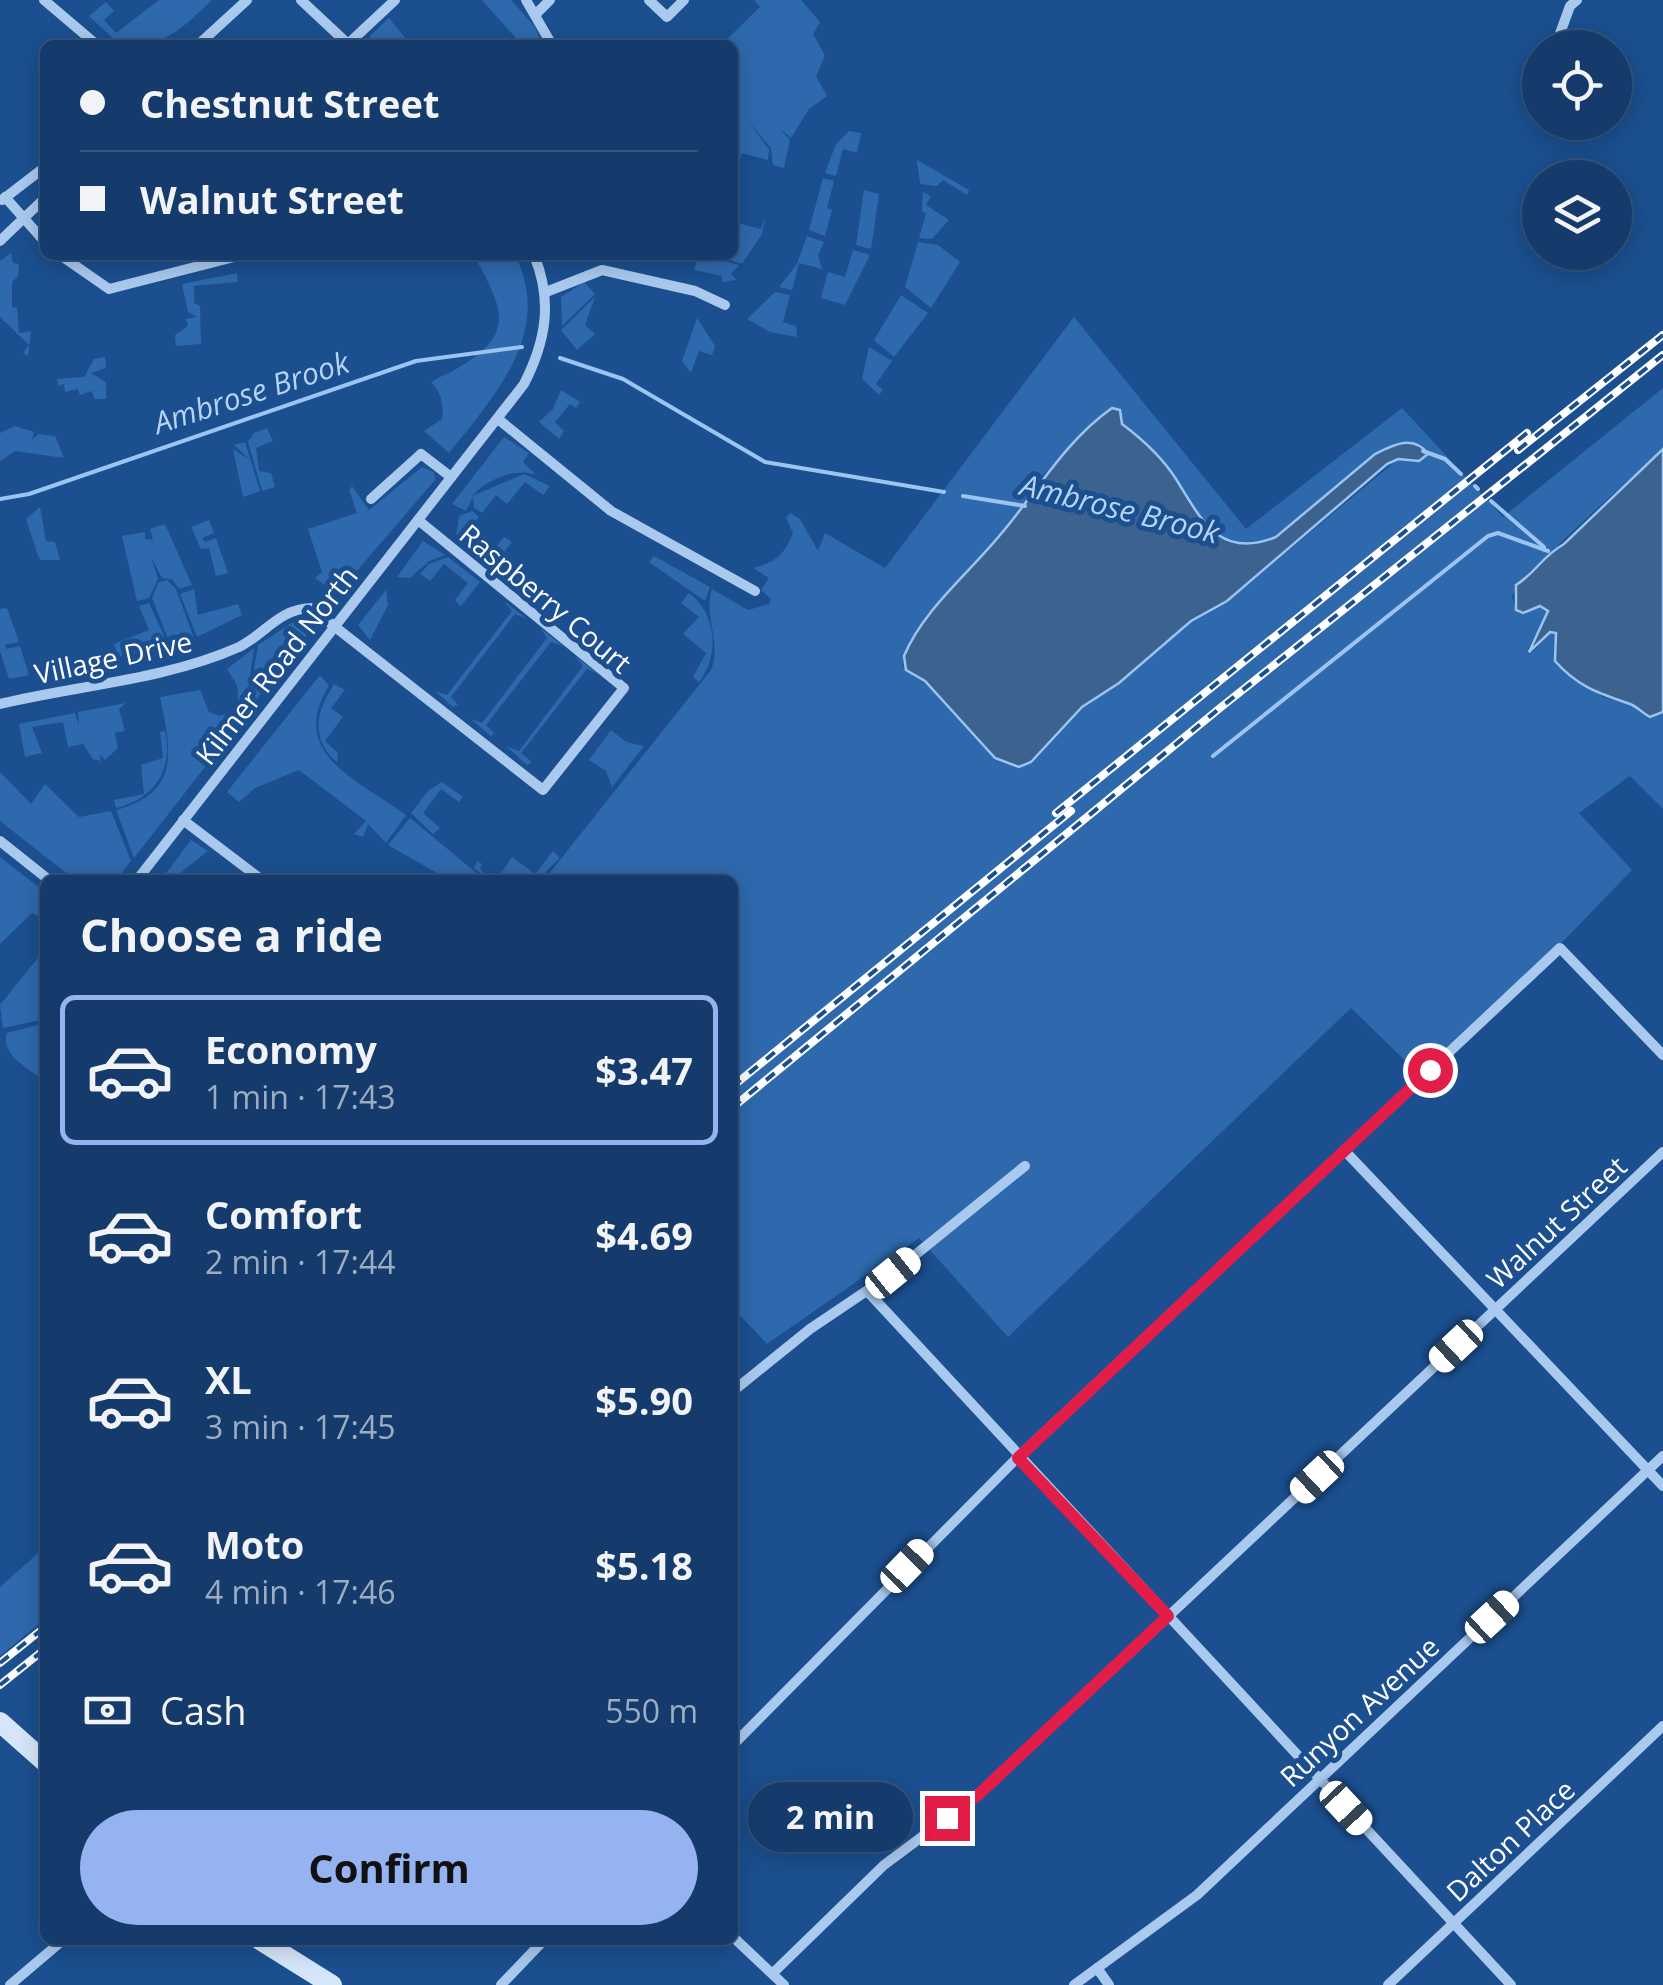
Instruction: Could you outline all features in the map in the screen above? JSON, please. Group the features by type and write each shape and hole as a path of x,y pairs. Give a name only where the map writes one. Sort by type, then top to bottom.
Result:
{"main road":[{"path":"0,1722 40,1758"},
{"path":"268,1945 332,1985"}],"street":[{"path":"44,0 91,40"},
{"path":"203,40 247,0"},
{"path":"300,0 344,40"},
{"path":"352,40 394,0"},
{"path":"526,0 550,40"},
{"path":"536,13 550,0"},
{"path":"650,0 666,17 684,0"},
{"path":"1561,30 1570,6 1577,0"},
{"path":"40,172 3,199 40,237"},
{"path":"0,241 40,203"},
{"path":"67,260 109,289 222,260"},
{"name":"Kilmer Road North","path":"140,875 498,419 534,364 546,320 546,292 536,260"},
{"path":"546,292 602,270 696,291 725,305"},
{"path":"498,419 612,510 755,591"},
{"path":"371,499 421,454 451,476"},
{"name":"Raspberry Court","path":"337,625 543,790 624,688 418,520"},
{"name":"Village Drive","path":"0,704 202,663 248,642 290,611 311,608 337,625"},
{"path":"183,820 255,875"},
{"path":"0,841 43,875"},
{"path":"738,1740 1018,1458 1560,948 1663,1055"},
{"path":"1344,1150 1663,1486"},
{"name":"Walnut Street","path":"773,1973 840,1902 978,1795 1663,1152"},
{"path":"738,1387 1025,1166"},
{"path":"867,1290 1018,1458 1512,1985"},
{"name":"Runyon Avenue","path":"1074,1985 1197,1896 1663,1456"},
{"name":"Dalton Place","path":"1388,1985 1663,1726"},
{"path":"738,1941 784,1985"},
{"path":"10,1985 57,1945"},
{"path":"501,1985 539,1945"},
{"path":"1098,1968 1109,1985"}],"shaded area":[{"path":"159,0 212,0 190,21 157,40 115,40 89,16 106,2 114,11 104,20 116,33"},
{"path":"482,0 511,0 535,27 541,40 518,40"},
{"path":"754,0 801,0 820,22 813,34 825,56 816,76 827,96 809,109 791,138 779,128 790,140 784,168 773,165 771,148 748,121 769,149 768,160 742,153 738,164 738,40 726,40 760,7"},
{"path":"389,18 407,40 370,40"},
{"path":"849,131 861,133 857,153 843,149 836,176 825,173 836,144"},
{"path":"917,160 969,190 967,195 943,180 937,186 920,184"},
{"path":"823,178 834,181 825,236 809,230"},
{"path":"864,190 879,194 871,249 856,245"},
{"path":"923,192 931,196 926,205 949,220 932,239 919,238 926,214 922,211"},
{"path":"765,216 762,234 742,264 730,260 738,260 738,223 761,229"},
{"path":"807,236 824,242 818,255 822,269 799,263 792,290 779,287 797,264"},
{"path":"918,242 938,245 960,262 931,308 905,287"},
{"path":"853,250 870,255 845,305 821,298 828,272 845,277"},
{"path":"11,253 13,263 19,264 18,276 12,282 12,307 17,308 19,333 31,331 28,356 23,353 29,345 0,317 0,261"},
{"path":"476,260 517,260 528,310 523,336 500,385 449,453 424,431 442,419 441,399 431,383 478,355 490,342 499,317"},
{"path":"697,260 739,265 731,274 737,280 722,282 722,276 694,270"},
{"path":"237,273 238,282 194,286 194,303 200,306 201,344 176,346 175,335 188,326 186,319 197,317 188,312 182,284"},
{"path":"584,282 595,294 562,326 561,297"},
{"path":"775,292 790,295 783,322 796,326 797,337 770,332 747,319"},
{"path":"901,295 928,313 894,357 874,340"},
{"path":"595,297 585,325 595,334 577,350 561,330"},
{"path":"1074,317 1246,529 1402,408 1503,517 1663,388 1663,449 1555,548 1512,597 1516,610 1523,613 1540,606 1548,611 1528,649 1533,652 1550,632 1556,633 1554,650 1603,697 1631,704 1645,716 1663,712 1663,809 1630,776 1579,813 1632,870 1427,1082 1351,1008 1008,1337 919,1238 767,1344 738,1313 738,875 548,875 711,670 715,649 712,589 748,610 769,604 771,599 761,590 769,578 753,568 773,560 786,547 793,533 786,518 790,513 800,519 818,551 825,533 885,568","holes":["1112,408 1120,410 1122,424 1165,466 1210,530 1236,544 1276,538 1375,454 1403,442 1398,459 1228,601 1191,621 1119,683 1082,707 1030,762 1019,767 995,758 925,681 903,666 907,648 1024,506 1039,479"]},
{"path":"697,318 715,346 712,355 699,351 691,373 682,361"},
{"path":"869,347 892,361 876,384 883,390 879,395 862,379"},
{"path":"105,357 106,368 91,373 106,382 106,399 94,399 92,391 80,395 78,389 65,392 64,384 59,386 57,379 84,377 94,359"},
{"path":"561,390 580,402 576,408 570,404 555,422 564,431 559,439 539,422 553,409"},
{"path":"15,426 34,432 32,440 38,434 55,436 64,458 15,451 0,461 0,433"},
{"path":"267,428 273,441 256,448 259,471 271,473 275,487 262,491 248,442 254,433"},
{"path":"504,437 529,453 523,462 536,475 519,473 502,477 472,496 524,474 550,486 543,495 525,482 507,504 496,495 482,513 474,508 473,497 466,511 452,504"},
{"path":"245,442 260,491 243,497 233,449 250,460 234,445"},
{"path":"422,467 434,472 435,480 337,594 315,578 322,572 308,529 357,513 349,490 352,486 369,510"},
{"path":"40,507 46,541 55,542 60,560 41,560 38,556 26,519"},
{"path":"472,511 479,517 465,535 490,554 504,537 512,542 493,566 468,547 471,541 467,545 456,537 459,516"},
{"path":"209,520 214,533 202,538 205,542 216,538 228,573 216,576 209,548 201,549 191,527"},
{"path":"165,524 192,585 179,589 172,579 162,578 151,557 158,579 149,598 137,601 122,536 145,532 145,539 153,540 150,529"},
{"path":"423,541 445,555 429,561 410,578 397,577"},
{"path":"654,556 710,587 705,601 649,562"},
{"path":"448,557 480,582 461,606 455,600 468,583 444,564 430,581 420,574 429,564"},
{"path":"167,580 176,589 194,638 171,646 152,598 158,583"},
{"path":"194,589 198,615 238,604 242,615 197,637 180,594"},
{"path":"386,590 388,605 370,640 358,625"},
{"path":"689,593 705,612 712,636 710,660 699,682 693,677 706,653 683,634 699,617 681,603"},
{"path":"504,601 527,619 515,614 451,697 458,705 453,707 435,691 447,695 512,611"},
{"path":"149,603 169,647 118,657 114,644 149,630 139,606"},
{"path":"7,608 19,642 5,645 6,649 20,646 29,675 9,679 0,651 0,609"},
{"path":"299,618 312,629 247,711 258,645"},
{"path":"540,628 563,646 551,642 486,725 494,733 491,736 471,719 482,723 547,638"},
{"path":"254,648 244,717 134,858 116,810 137,803 161,781 168,752 160,697 200,690 209,712 220,716 239,709 237,685 227,669"},
{"path":"575,656 598,674 587,669 521,753 532,762 527,765 506,746 519,751 583,666"},
{"path":"320,675 329,686 318,710 316,730 322,748 350,777 406,815 386,843 368,824 363,837 354,834 366,821 299,770 255,788 239,802 227,792"},
{"path":"334,684 345,690 331,708 343,717 325,741 338,753 337,762 319,735 320,715"},
{"path":"126,703 119,709 125,731 115,733 118,748 105,760 100,754 101,761 93,759 83,744 68,747 63,722 32,727 42,753 25,757 19,724 75,713 79,726 78,712"},
{"path":"611,730 626,742 644,746 612,787 606,771 589,760"},
{"path":"165,731 166,759 158,781 141,798 116,808 114,800 144,794 141,765 163,758 160,732"},
{"path":"0,772 31,804 45,784 79,817 111,811 131,861 120,875 69,875 0,821"},
{"path":"442,782 463,797 459,802 441,789 423,813 440,828 433,834 411,813 428,791"},
{"path":"410,818 479,875 440,875 388,845"},
{"path":"191,840 208,851 179,874 165,875"},
{"path":"553,851 560,858 542,875 500,875 512,857 535,874"},
{"path":"0,857 40,888 40,917 32,913 0,944"},
{"path":"40,955 40,1020 3,1028 0,1005"},
{"path":"40,1024 40,1077 12,1055 7,1033"},
{"path":"40,1551 40,1623 0,1656 0,1587"}],"water":[{"path":"1112,408 1120,410 1122,424 1164,463 1214,532 1240,543 1276,537 1375,454 1410,443 1428,454 1419,461 1398,459 1387,464 1227,601 1191,621 1119,683 1082,707 1031,762 1019,767 995,758 925,681 906,670 904,656 923,623 1000,535 1065,452"},
{"path":"1663,449 1663,712 1650,717 1633,705 1590,688 1564,670 1555,661 1556,633 1550,632 1529,652 1548,611 1540,606 1523,613 1516,610 1516,585"}],"waterway":[{"name":"Ambrose Brook","path":"0,499 29,494 416,361 522,347"},
{"name":"Ambrose Brook","path":"560,358 623,379 765,462 944,492"},
{"name":"Ambrose Brook","path":"1423,451 1445,459 1461,474"},
{"name":"Ambrose Brook","path":"1475,486 1478,489"},
{"name":"Ambrose Brook","path":"963,496 1025,506"},
{"name":"Ambrose Brook","path":"1491,501 1544,547"},
{"path":"1213,756 1488,536 1498,533 1548,551"}],"railway":[{"path":"1518,450 1663,335"},
{"path":"738,1103 1220,708 1663,355"},
{"path":"1056,813 1527,433"},
{"path":"738,1082 1071,811"},
{"path":"0,1663 40,1631"},
{"path":"0,1685 40,1653"}],"route":[{"path":"947,1818 978,1795 1168,1616 1018,1458 1430,1070"}]}
